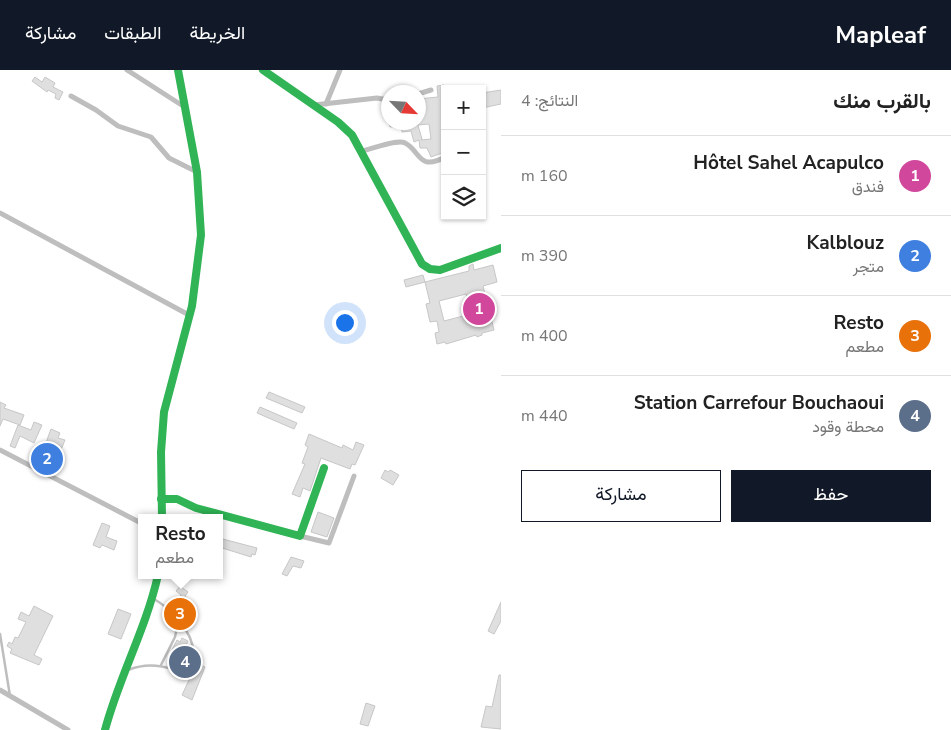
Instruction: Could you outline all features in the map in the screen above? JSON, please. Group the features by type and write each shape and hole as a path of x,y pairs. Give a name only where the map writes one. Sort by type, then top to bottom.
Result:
{"main road":[{"path":"162,514 160,452 164,412 189,315 198,271 201,235 197,172 183,106 178,70"},
{"path":"263,70 346,128 362,151 422,264 430,269 440,270 501,248"},
{"path":"223,515 300,536 324,468"},
{"path":"161,499 177,499 196,508 218,514"},
{"path":"105,730 114,698 144,630 154,599 157,579"}],"street":[{"path":"127,70 183,106"},
{"path":"326,104 340,70"},
{"path":"426,92 431,90"},
{"path":"71,96 96,110 118,126 151,138 168,158 197,172"},
{"path":"314,105 381,99"},
{"path":"362,151 400,142 406,143 421,159 436,162 441,159"},
{"path":"0,213 189,315"},
{"path":"0,450 138,521"},
{"path":"300,536 329,543 354,476"},
{"path":"0,690 68,730"}],"lane":[{"path":"125,671 149,665 161,665 184,672 194,653 191,639 178,621 154,599"},
{"path":"161,665 175,637 178,621"},
{"path":"0,634 10,696"}],"building":[{"path":"35,77 42,82 45,77 55,83 53,87 63,92 59,100 55,98 56,94 48,90 47,92 32,81"},
{"path":"441,85 441,153 431,157 427,148 420,148 419,140 414,142 411,131 402,132 402,130 419,130 421,140 431,139 429,124 426,124 426,98 438,97 437,86"},
{"path":"501,90 501,104 486,107 486,92"},
{"path":"473,264 474,270 493,265 497,282 483,286 494,330 482,333 482,335 477,337 476,335 446,344 445,342 437,344 435,333 439,332 437,321 430,322 426,304 430,303 425,282 469,271 469,266","holes":["466,294 471,314 444,321 439,301"]},
{"path":"423,275 425,282 406,287 404,280"},
{"path":"269,392 305,407 302,413 266,398"},
{"path":"0,402 6,405 4,408 24,415 20,425 3,419 0,426"},
{"path":"260,407 297,423 294,429 257,413"},
{"path":"34,422 42,425 34,443 20,436 15,448 10,446 18,425 31,430"},
{"path":"51,429 60,433 58,438 65,440 53,469 47,467 48,463 44,461 47,452 43,451"},
{"path":"309,434 342,448 343,445 353,450 356,442 364,445 355,465 352,464 350,469 321,458 310,491 303,488 300,497 292,494 305,464 302,463 308,447 305,445"},
{"path":"385,470 388,472 390,470 399,475 393,485 381,478"},
{"path":"318,512 334,518 327,537 311,532"},
{"path":"102,523 110,526 106,537 117,541 114,550 102,545 100,548 93,545"},
{"path":"223,539 257,548 255,555 252,554 251,557 223,548"},
{"path":"291,557 304,561 301,568 293,566 287,576 282,574"},
{"path":"180,586 188,592 185,596 192,602 185,610 176,602 181,595 176,591"},
{"path":"501,602 501,621 494,634 488,631"},
{"path":"34,606 53,616 34,655 42,659 39,665 10,653 12,649 7,646 9,642 12,644 15,637 18,638 26,622 18,619 21,612 29,616"},
{"path":"118,609 131,614 121,639 108,634"},
{"path":"182,638 188,641 182,653 188,656 184,664 169,656 177,640 180,642"},
{"path":"197,663 205,667 192,700 182,695"},
{"path":"499,675 501,675 501,729 481,727 486,706 492,707"},
{"path":"366,703 375,706 368,726 360,724"}],"traffic: fast":[{"path":"162,514 161,452 164,412 192,306 201,235 197,172 178,70"},
{"path":"263,70 338,122 352,135 422,264 430,269 440,270 501,248"},
{"path":"223,515 300,536 324,468"},
{"path":"161,499 177,499 196,508 218,514"},
{"path":"105,730 117,691 147,615 157,579"}],"place":[{"name":"Hôtel Sahel Acapulco","path":"479,309"},
{"name":"Kalblouz","path":"47,459"},
{"name":"Resto","path":"180,614"},
{"name":"Station Carrefour Bouchaoui","path":"185,662"}]}
